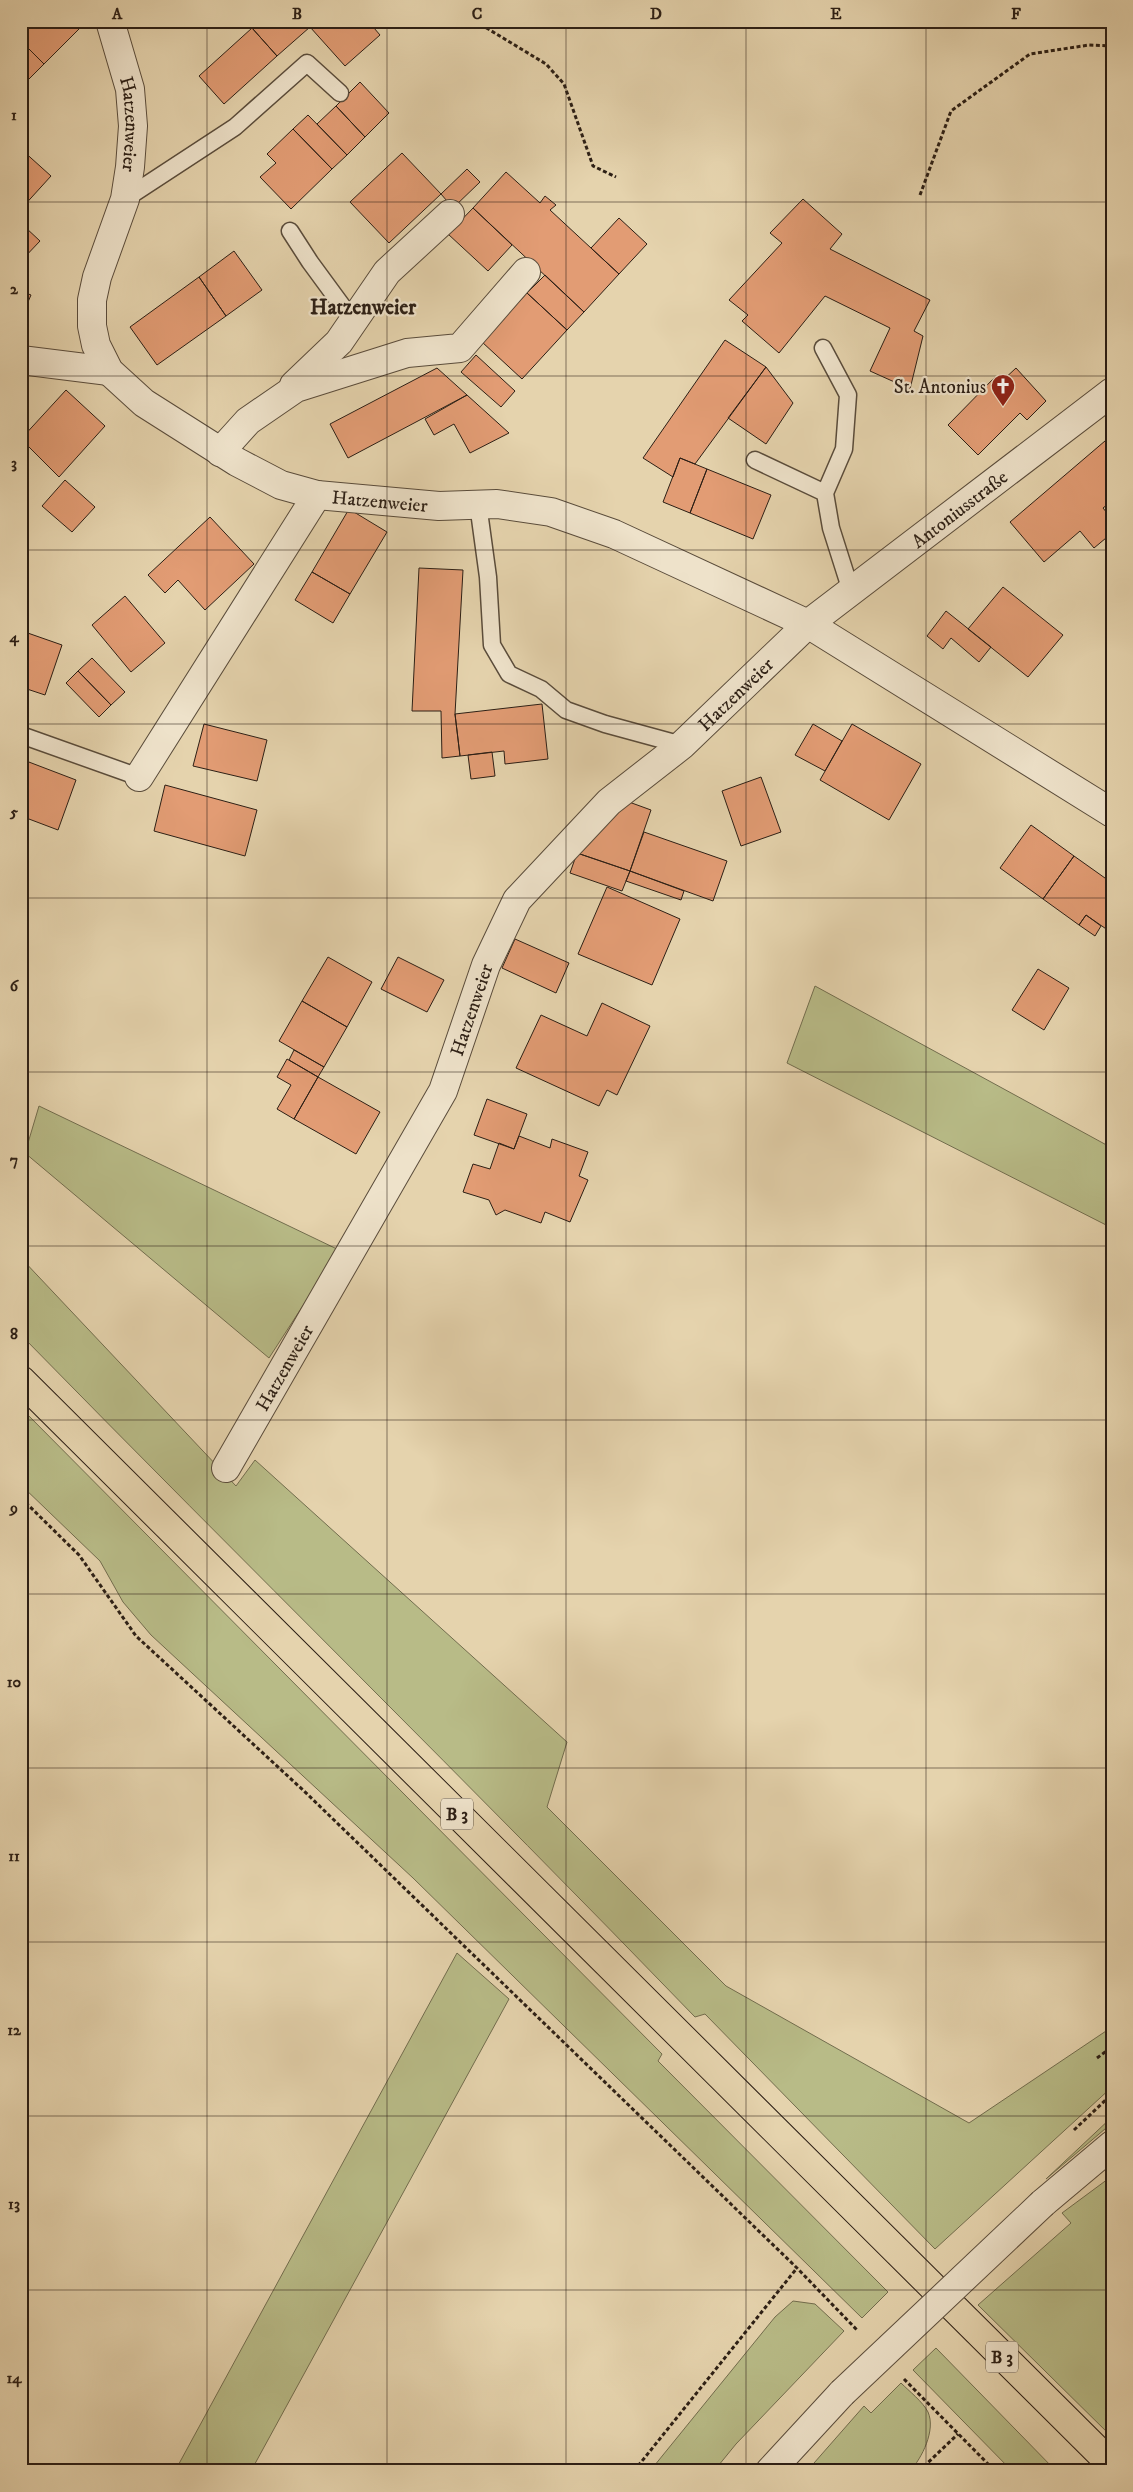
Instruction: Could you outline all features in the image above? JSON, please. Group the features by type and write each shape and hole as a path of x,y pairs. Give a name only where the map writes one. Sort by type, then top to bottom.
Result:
{"main road":[{"name":"B 3","path":"21,1380 1112,2465"}],"street":[{"name":"Hatzenweier","path":"110,21 130,89 132,126 130,167 125,199 97,277 92,300 92,326 96,345 109,371 144,403 220,452 281,485 317,495 439,506 497,504 551,512 614,534 808,624 1112,814"},
{"path":"270,406 339,342 387,272 450,214"},
{"path":"220,452 248,421 296,388 407,353 460,348 526,272"},
{"path":"21,360 109,371"},
{"name":"Antoniusstraße","path":"808,624 1112,392"},
{"name":"Hatzenweier","path":"139,777 317,495"},
{"name":"Hatzenweier","path":"226,1468 443,1091 486,965 517,900 609,802 682,745 808,624"},
{"path":"770,2471 842,2393 1043,2204 1112,2145"}],"lane":[{"path":"125,199 235,127 307,63 340,93"},
{"path":"290,231 354,322"},
{"path":"823,348 848,395 844,449 825,493 831,528 851,592"},
{"path":"756,460 825,493"},
{"path":"478,504 488,577 492,645 508,674 541,689 566,710 606,724 682,745"},
{"path":"21,735 139,777"}],"path":[{"path":"475,21 546,64 564,84 593,166 616,177"},
{"path":"920,195 951,111 1030,54 1081,46 1112,46"},
{"path":"21,1498 79,1555 136,1636 304,1791 797,2268 634,2471"},
{"path":"1096,2058 1112,2047"},
{"path":"919,2471 958,2434 995,2471"}],"green space":[{"path":"815,986 1112,1148 1112,1228 787,1063"},
{"path":"39,1106 339,1250 269,1358 25,1153"},
{"path":"21,1258 236,1486 255,1460 567,1742 547,1807 726,1986 969,2123 1112,2027 1112,2087 935,2249 705,2014 695,2017 21,1335"},
{"path":"21,1408 662,2054 658,2061 888,2292 862,2318 413,1878 151,1635 123,1602 100,1561 21,1485"},
{"path":"457,1953 509,1999 251,2471 175,2471"},
{"path":"1112,2117 1112,2123 1046,2179"},
{"path":"1112,2176 1112,2437 978,2305 1071,2223 1062,2213"},
{"path":"793,2301 815,2304 844,2331 736,2444 714,2471 650,2471 775,2317"},
{"path":"936,2348 1056,2471 1012,2471 913,2370"},
{"path":"901,2383 923,2404 930,2419 929,2435 923,2451 910,2471 807,2471 864,2406 871,2413"}],"building":[{"path":"22,21 72,21 80,28 44,64 21,41"},
{"path":"259,21 305,21 310,27 277,56 252,28"},
{"path":"316,21 368,21 380,35 345,66 310,27"},
{"path":"252,28 277,56 224,104 199,76"},
{"path":"21,41 44,64 21,87"},
{"path":"360,82 389,113 365,137 336,106"},
{"path":"336,106 365,137 347,155 317,124"},
{"path":"308,115 347,155 332,169 293,129"},
{"path":"293,129 332,169 291,209 260,177 276,163 267,154"},
{"path":"21,149 51,176 21,209"},
{"path":"402,153 441,194 389,243 350,202"},
{"path":"467,169 480,182 453,208 441,194"},
{"path":"506,172 540,203 545,196 556,205 550,210 619,274 584,312 473,208"},
{"path":"803,199 842,234 830,249 930,300 914,331 923,336 910,389 870,371 890,328 825,296 779,353 742,321 748,315 729,300 782,243 770,233"},
{"path":"473,208 512,245 488,271 448,234"},
{"path":"619,218 647,244 619,274 591,248"},
{"path":"25,227 40,241 21,261 21,232"},
{"path":"234,251 262,290 226,316 199,277"},
{"path":"545,275 584,312 567,330 527,293"},
{"path":"199,277 226,316 157,365 130,327"},
{"path":"21,291 31,295 21,318"},
{"path":"527,293 567,330 522,379 482,342"},
{"path":"725,340 766,367 695,464 680,458 673,477 643,458"},
{"path":"476,355 515,391 501,407 461,372"},
{"path":"766,367 793,403 766,444 728,418"},
{"path":"437,368 467,395 348,458 330,424"},
{"name":"St. Antonius","path":"1016,368 1046,401 1027,420 1020,413 978,455 948,425 995,377 1001,382"},
{"path":"66,390 105,426 59,477 21,439"},
{"path":"467,395 509,433 470,453 454,424 434,435 425,419"},
{"path":"1112,435 1112,501 1103,508 1112,519 1112,533 1094,548 1080,531 1044,562 1010,522"},
{"path":"680,458 707,469 690,513 663,502"},
{"path":"707,469 771,495 753,539 690,513"},
{"path":"65,480 95,507 72,532 42,506"},
{"path":"349,509 387,532 350,594 312,572"},
{"path":"210,517 254,564 205,610 178,580 165,593 148,575"},
{"path":"419,568 463,570 455,714 460,756 442,758 441,711 412,711"},
{"path":"312,572 350,594 333,623 295,600"},
{"path":"1003,587 1063,635 1028,677 968,629"},
{"path":"125,596 165,643 131,672 92,625"},
{"path":"946,611 991,647 979,662 951,638 943,649 927,636"},
{"path":"21,613 28,615 22,631 62,645 45,695 21,687"},
{"path":"92,658 125,692 111,705 78,671"},
{"path":"78,671 111,705 99,717 66,683"},
{"path":"542,704 548,759 505,764 504,751 460,756 455,714"},
{"path":"204,724 267,740 257,781 193,766"},
{"path":"813,724 842,741 825,771 795,755"},
{"path":"852,724 921,764 889,820 820,780"},
{"path":"492,752 495,776 471,779 468,755"},
{"path":"21,759 76,780 58,830 21,816"},
{"path":"761,777 781,832 741,846 722,791"},
{"path":"165,785 257,810 245,856 154,831"},
{"path":"629,802 651,810 630,871 577,853"},
{"path":"1031,825 1074,856 1043,899 1000,868"},
{"path":"644,832 727,861 713,901 630,871"},
{"path":"577,853 630,871 622,891 570,873"},
{"path":"1074,856 1112,883 1112,933 1086,915 1079,925 1043,899"},
{"path":"630,871 684,891 681,900 626,881"},
{"path":"607,887 680,919 652,985 578,954"},
{"path":"1086,915 1101,926 1095,936 1079,925"},
{"path":"515,939 569,963 556,993 502,968"},
{"path":"328,957 372,982 347,1027 302,1001"},
{"path":"398,957 444,980 427,1012 381,989"},
{"path":"1038,969 1069,988 1044,1030 1012,1010"},
{"path":"302,1001 347,1027 324,1067 279,1041"},
{"path":"602,1003 650,1026 617,1095 607,1090 599,1106 516,1068 541,1015 587,1036"},
{"path":"294,1050 324,1067 318,1077 289,1060"},
{"path":"287,1059 318,1077 294,1119 277,1109 291,1085 277,1077"},
{"path":"318,1077 380,1112 356,1154 294,1119"},
{"path":"487,1099 527,1114 514,1149 474,1135"},
{"path":"519,1136 550,1148 552,1139 588,1152 579,1176 588,1180 570,1222 545,1212 541,1223 505,1210 496,1215 489,1200 463,1192 473,1164 490,1169 499,1143 514,1149"}],"place":[{"name":"St. Antonius","path":"1003,407"}],"district":[{"name":"Hatzenweier","path":"363,307"}]}
